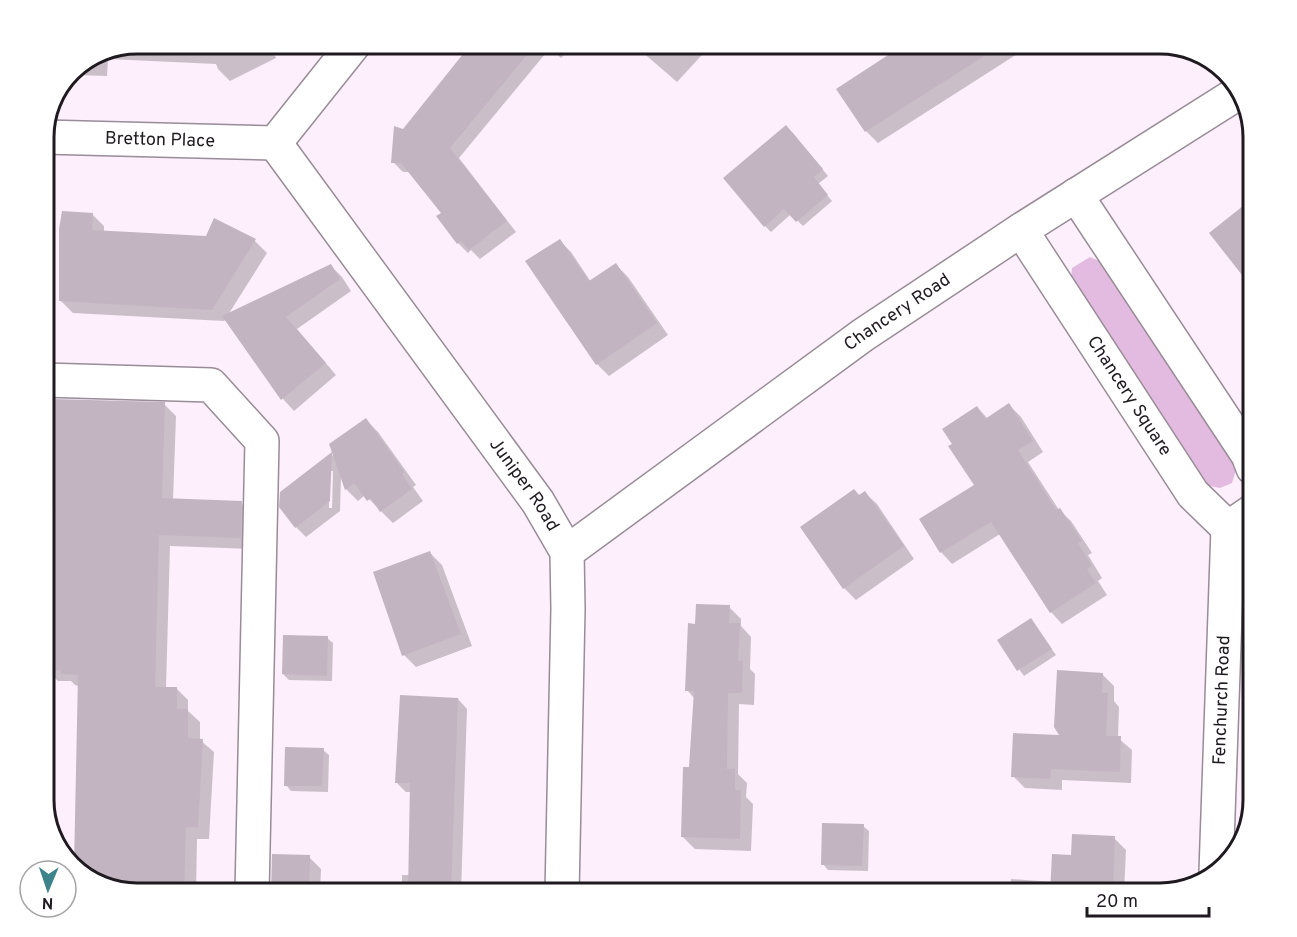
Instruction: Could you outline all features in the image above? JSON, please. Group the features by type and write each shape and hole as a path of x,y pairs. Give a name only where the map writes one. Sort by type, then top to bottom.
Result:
{"street":[{"path":"275,143 346,54"},
{"name":"Chancery Road","path":"567,552 862,336 1021,230 1232,97"},
{"name":"Bretton Place","path":"54,137 275,143"},
{"name":"Juniper Road","path":"275,143 538,502 567,552 568,621 562,883"},
{"path":"1076,195 1243,447"},
{"name":"Chancery Square","path":"1021,230 1193,494 1240,519"},
{"path":"54,380 211,385 262,441 252,883"},
{"name":"Fenchurch Road","path":"1217,860 1240,519"}],"shaded area":[{"path":"1090,257 1102,262 1232,456 1236,470 1232,483 1220,488 1205,485 1071,279 1072,268"}],"building":[{"path":"463,54 528,54 450,148 507,221 469,250 461,241 457,244 436,216 441,213 401,163 391,163 394,126 403,129"},
{"path":"890,54 987,54 865,132 836,89"},
{"path":"786,125 823,169 814,177 828,195 796,222 784,209 764,227 723,178"},
{"path":"1243,206 1243,276 1209,233"},
{"path":"62,211 93,213 92,230 206,236 214,218 256,239 212,310 59,301 59,229"},
{"path":"560,239 589,281 616,263 657,323 596,365 525,261"},
{"path":"331,264 340,279 286,317 326,363 281,400 222,316"},
{"path":"54,399 165,402 162,498 242,501 241,538 159,535 155,687 177,687 177,709 188,709 188,738 203,739 198,827 186,827 184,883 137,883 110,879 86,866 74,854 78,675 61,674 61,670 54,670"},
{"path":"1009,403 1033,441 1018,450 1056,510 1060,508 1082,541 1078,543 1092,566 1087,569 1096,583 1050,613 991,522 940,553 919,519 974,485 948,446 952,444 942,429 977,406 985,419"},
{"path":"366,418 405,473 402,474 412,489 380,512 371,498 367,501 354,483 345,490 329,444"},
{"path":"332,452 330,501 295,528 279,507 280,492"},
{"path":"854,489 859,495 865,491 904,546 843,589 800,527"},
{"path":"430,551 461,634 402,656 373,572"},
{"path":"696,604 730,605 729,623 740,623 738,661 743,661 742,693 728,693 727,769 735,769 735,790 741,790 740,839 681,837 683,767 689,767 694,691 685,691 688,623 695,624"},
{"path":"1031,618 1052,649 1017,671 997,640"},
{"path":"283,635 328,636 327,676 282,674"},
{"path":"1057,670 1103,673 1102,693 1108,693 1106,736 1121,736 1120,772 1051,769 1050,779 1011,777 1013,733 1059,735 1054,727"},
{"path":"400,695 458,698 451,883 408,883 410,783 395,783"},
{"path":"285,747 324,748 322,786 284,786"},
{"path":"822,823 864,824 862,866 821,865"},
{"path":"1072,834 1115,836 1113,883 1051,883 1052,854 1071,855"},
{"path":"272,854 310,855 309,883 271,883"}]}
